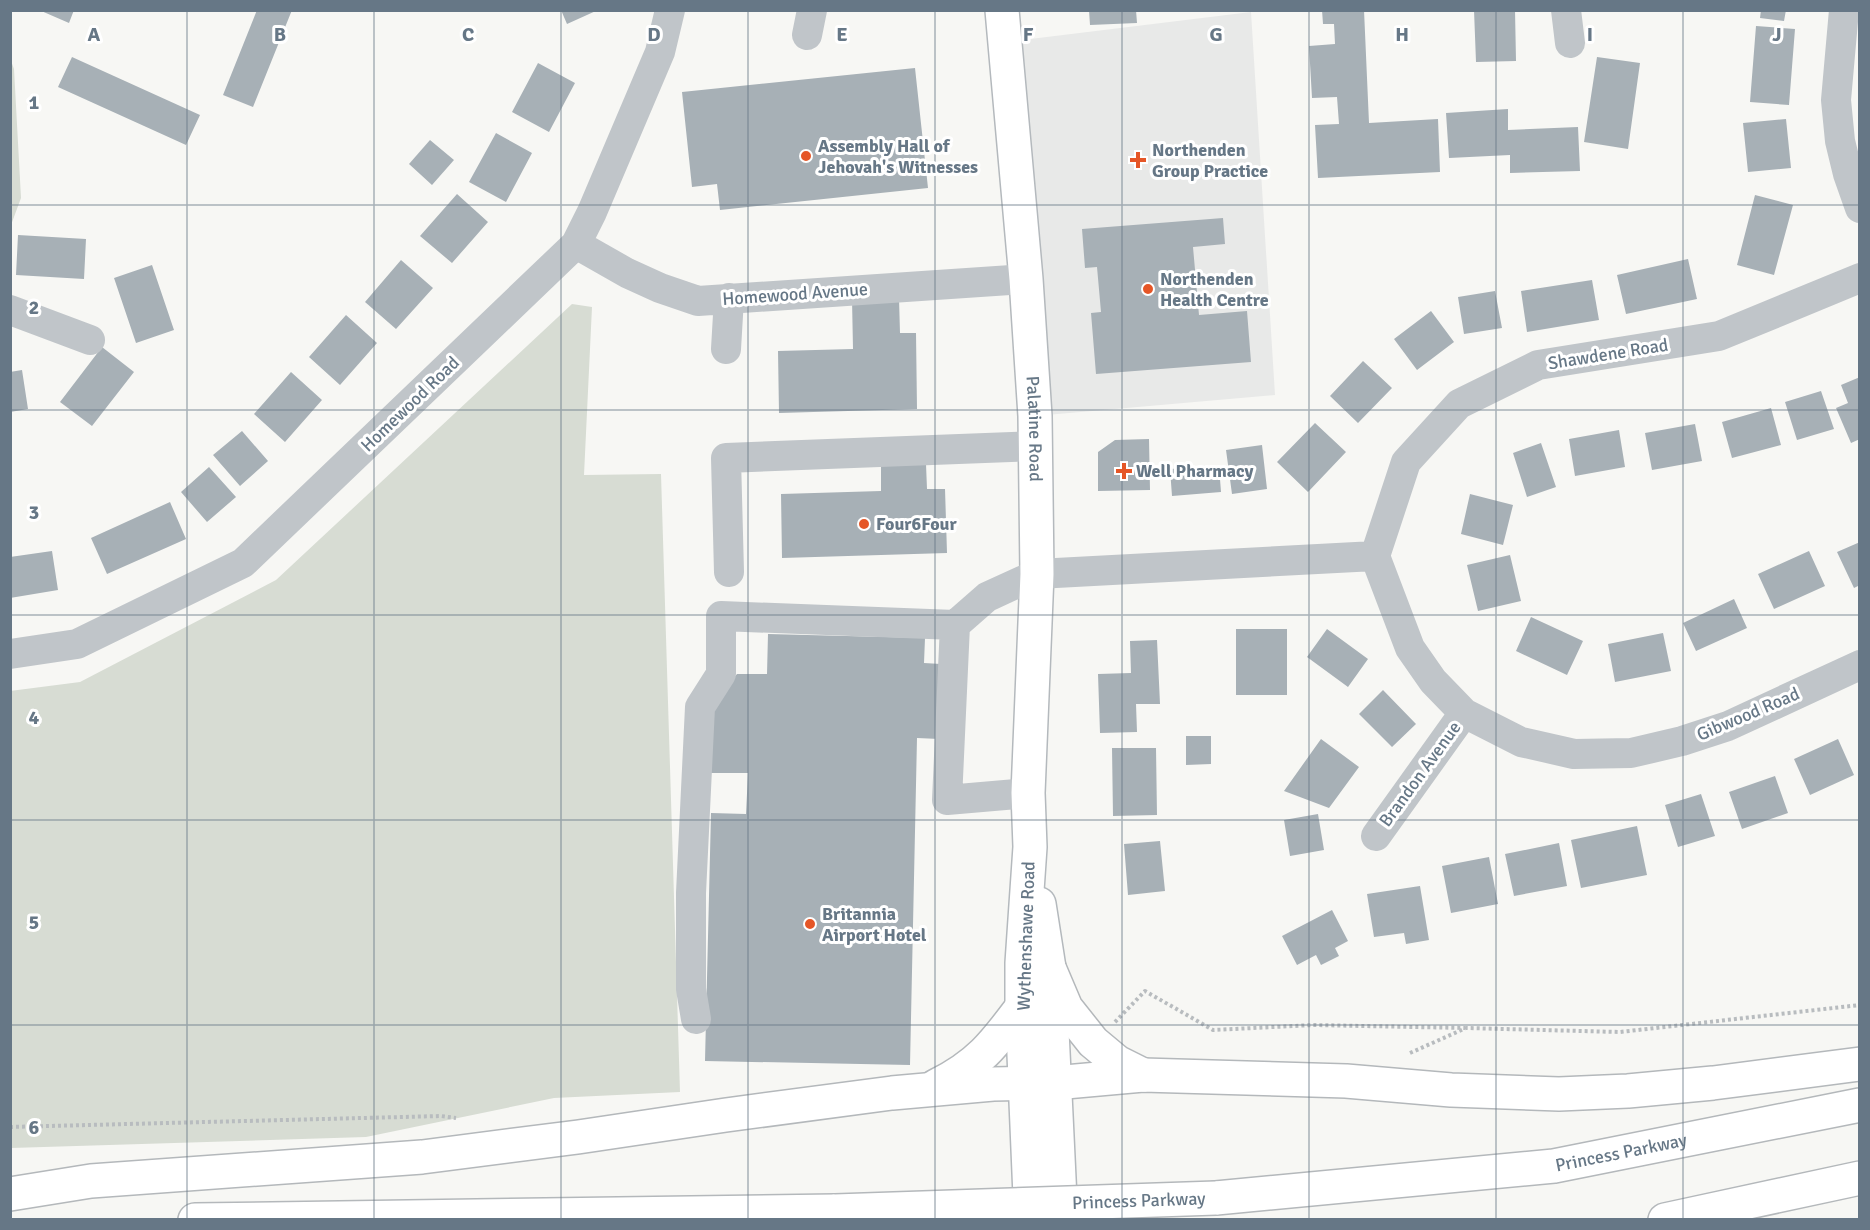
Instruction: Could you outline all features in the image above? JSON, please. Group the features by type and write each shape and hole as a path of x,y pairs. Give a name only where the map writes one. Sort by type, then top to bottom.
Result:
{"main road":[{"name":"Palatine Road","path":"1002,10 1026,279 1035,446 1037,574 1028,793 1030,847"},
{"name":"Wythenshawe Road","path":"1030,847 1048,968 1031,1220"},
{"name":"Wythenshawe Road","path":"1030,847 1022,963 1022,1006 1040,1083 1061,1220"},
{"path":"1048,968 1066,1008 1093,1042 1117,1062 1143,1075"},
{"path":"926,1090 955,1077 986,1054 1022,1006"},
{"path":"10,1194 91,1181 422,1157 738,1114 926,1090 993,1084 1040,1083 1143,1075 1346,1081 1451,1090 1559,1094 1671,1087 1860,1064"},
{"name":"Princess Parkway","path":"195,1220 836,1211 1216,1198 1554,1166 1860,1105"},
{"path":"1665,1220 1860,1178"}],"street":[{"name":"Homewood Road","path":"10,654 77,644 243,563 576,244 592,212 660,52 670,10"},
{"path":"1566,10 1570,43"},
{"path":"1844,10 1836,100 1840,141 1860,208"},
{"name":"Homewood Avenue","path":"576,244 627,273 660,288 698,301 1026,279"},
{"name":"Shawdene Road","path":"1374,556 1406,462 1459,404 1538,365 1719,336 1860,278"},
{"path":"726,349 729,298"},
{"path":"10,310 90,340"},
{"path":"729,572 726,458 1035,446"},
{"path":"696,1019 691,988 691,894 700,707 721,674 721,616 955,625 987,597 1037,574 1374,556"},
{"name":"Gibwood Road","path":"1374,556 1410,648 1433,681 1464,713 1521,742 1574,754 1631,753 1682,741 1728,726 1860,665"},
{"path":"955,625 947,800 1028,793"},
{"name":"Brandon Avenue","path":"1376,836 1464,713"}],"path":[{"path":"1114,1023 1145,991 1213,1030 1313,1025 1620,1032 1860,1005"},
{"path":"1401,1057 1466,1028"},
{"path":"10,1127 441,1116 464,1119"}],"shaded area":[{"name":"Northenden Group Practice","path":"1251,12 1275,395 1035,416 1005,42"},
{"path":"10,58 14,69 21,198 11,225"},
{"path":"572,304 592,307 584,475 661,474 680,1092 554,1098 366,1137 11,1148 10,691 80,682 276,580"}],"building":[{"path":"39,10 74,10 69,23"},
{"path":"257,10 292,10 253,107 223,95"},
{"path":"561,10 598,10 567,24"},
{"path":"1089,10 1136,10 1137,23 1090,25"},
{"path":"1322,10 1364,10 1369,123 1438,119 1440,172 1318,178 1315,125 1339,124 1337,97 1312,98 1309,46 1335,44 1334,24 1323,24"},
{"path":"1474,10 1515,10 1516,61 1476,62"},
{"path":"1761,10 1786,10 1784,21 1760,18"},
{"path":"1756,26 1795,29 1789,105 1750,102"},
{"path":"72,57 200,115 186,145 58,87"},
{"path":"1597,57 1640,63 1628,149 1584,142"},
{"path":"538,63 575,83 549,132 512,112"},
{"name":"Assembly Hall of Jehovah's Witnesses","path":"915,68 928,188 720,210 717,184 692,187 682,92"},
{"path":"1508,109 1508,130 1578,127 1580,171 1510,173 1510,155 1449,158 1446,113"},
{"path":"1786,119 1791,168 1748,172 1743,123"},
{"path":"496,133 532,153 506,202 469,182"},
{"path":"430,140 454,160 432,185 409,164"},
{"path":"457,194 488,222 452,263 420,236"},
{"path":"1755,195 1793,205 1774,275 1737,265"},
{"name":"Northenden Health Centre","path":"1223,218 1225,244 1193,247 1199,315 1247,311 1251,362 1096,374 1091,313 1101,312 1097,267 1085,268 1082,229"},
{"path":"18,235 86,239 84,279 16,275"},
{"path":"1688,259 1697,299 1626,314 1617,275"},
{"path":"401,260 433,288 396,329 365,302"},
{"path":"152,265 174,330 136,343 114,278"},
{"path":"1592,280 1599,320 1527,332 1521,291"},
{"path":"1495,291 1502,328 1464,334 1458,297"},
{"path":"899,298 900,333 916,333 917,409 779,413 778,351 853,349 852,299"},
{"path":"1431,311 1454,342 1417,370 1394,339"},
{"path":"346,315 377,343 340,385 309,357"},
{"path":"102,347 134,372 92,426 60,402"},
{"path":"1363,361 1392,388 1358,423 1330,396"},
{"path":"22,370 28,409 10,412 10,372"},
{"path":"291,372 322,400 285,442 254,414"},
{"path":"1860,377 1860,439 1851,443 1836,408 1848,403 1841,385"},
{"path":"1821,391 1834,429 1797,440 1785,402"},
{"path":"1771,408 1781,445 1732,458 1722,422"},
{"path":"1315,423 1346,452 1308,492 1277,462"},
{"path":"1695,424 1702,461 1652,470 1645,433"},
{"path":"1619,430 1625,467 1575,476 1569,439"},
{"path":"242,431 268,461 240,486 213,455"},
{"name":"Well Pharmacy","path":"1149,439 1150,490 1098,491 1098,452 1115,440"},
{"path":"1541,443 1556,487 1527,497 1513,453"},
{"path":"1262,445 1267,489 1232,494 1226,450"},
{"name":"Four6Four","path":"926,464 927,489 945,489 947,553 782,558 781,494 881,491 881,465"},
{"path":"1219,466 1221,492 1172,496 1170,469"},
{"path":"209,467 236,497 207,522 181,492"},
{"path":"1470,494 1513,505 1503,545 1461,534"},
{"path":"170,502 186,539 107,574 91,538"},
{"path":"1860,542 1860,585 1854,588 1837,552"},
{"path":"52,551 58,590 10,598 10,557"},
{"path":"1809,551 1825,586 1774,609 1758,574"},
{"path":"1510,555 1521,601 1478,611 1467,565"},
{"path":"1734,599 1747,628 1696,651 1683,623"},
{"path":"1531,617 1583,641 1567,675 1516,651"},
{"path":"1236,629 1287,629 1287,695 1236,695"},
{"path":"1327,629 1368,659 1348,687 1307,657"},
{"path":"1663,633 1671,671 1615,682 1608,644"},
{"name":"Britannia Airport Hotel","path":"768,634 925,638 924,663 941,664 939,739 917,738 910,1065 705,1061 711,813 746,814 748,773 708,773 710,705 737,674 767,674"},
{"path":"1157,640 1160,704 1136,704 1137,732 1100,733 1098,674 1131,673 1130,641"},
{"path":"1383,690 1416,724 1392,747 1359,714"},
{"path":"1186,736 1211,736 1211,764 1186,765"},
{"path":"1321,739 1359,767 1329,808 1284,791"},
{"path":"1838,739 1854,775 1810,795 1794,759"},
{"path":"1112,748 1156,748 1157,815 1113,816"},
{"path":"1775,776 1788,813 1742,829 1729,792"},
{"path":"1701,794 1715,836 1678,847 1665,805"},
{"path":"1318,814 1324,850 1290,856 1284,820"},
{"path":"1637,826 1647,875 1581,888 1571,840"},
{"path":"1160,841 1165,891 1128,895 1124,844"},
{"path":"1559,843 1567,886 1514,896 1505,854"},
{"path":"1489,857 1498,904 1451,913 1442,866"},
{"path":"1420,886 1429,940 1406,944 1404,933 1374,937 1367,894"},
{"path":"1332,910 1348,941 1335,948 1339,956 1321,965 1316,955 1297,965 1282,936"}],"place":[{"name":"Assembly Hall of Jehovah's Witnesses","path":"806,156"},
{"name":"Northenden Group Practice","path":"1138,160"},
{"name":"Northenden Health Centre","path":"1148,289"},
{"name":"Well Pharmacy","path":"1124,471"},
{"name":"Four6Four","path":"864,524"},
{"name":"Britannia Airport Hotel","path":"810,924"}]}
